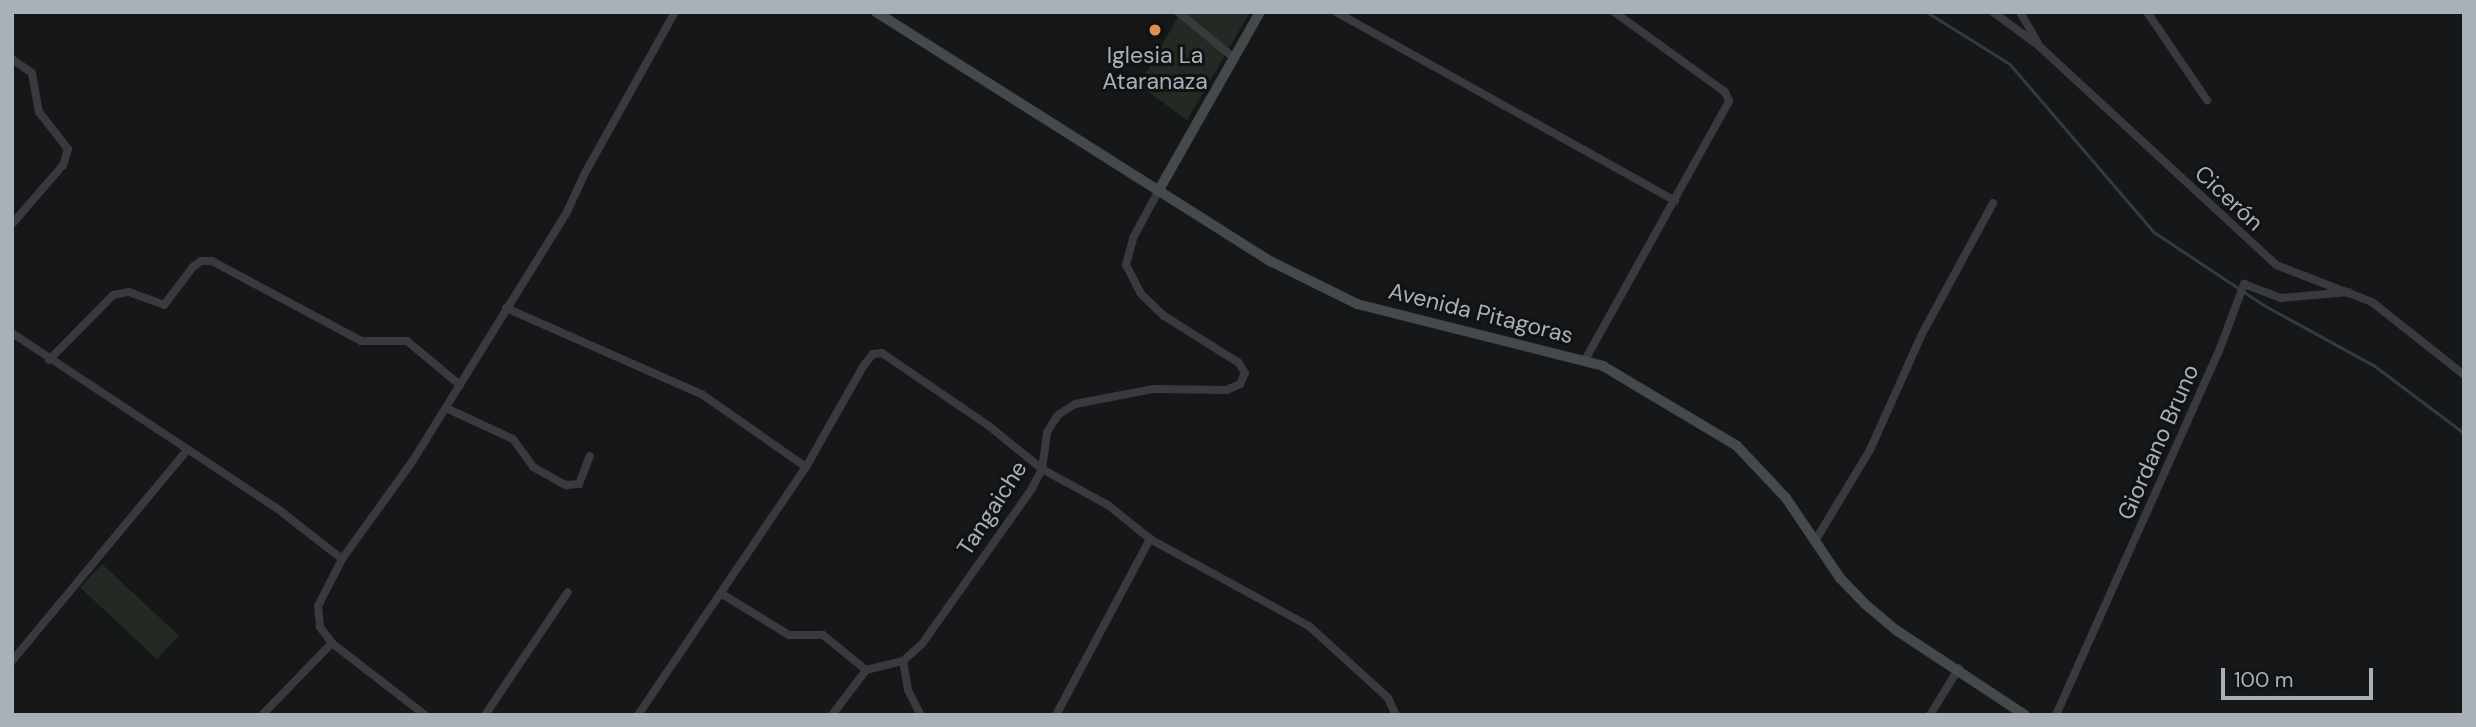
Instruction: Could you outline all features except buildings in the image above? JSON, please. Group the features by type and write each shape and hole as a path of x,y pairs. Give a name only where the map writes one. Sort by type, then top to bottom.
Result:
{"main road":[{"name":"Avenida Pitagoras","path":"876,12 1160,188 1272,262 1357,304 1603,366 1737,446 1786,498 1840,578 1865,604 1896,629 1959,668 2025,715"},
{"path":"1160,188 1260,12"}],"street":[{"path":"425,715 332,643 320,627 318,606 342,559 446,408 566,214 584,173 675,12"},
{"path":"1178,12 1234,58"},
{"path":"1336,12 1675,201"},
{"path":"1585,360 1726,108 1725,92 1614,12"},
{"name":"Cicerón","path":"1993,12 2039,46 2276,265 2352,291 2394,318 2464,375"},
{"path":"2021,12 2039,46"},
{"path":"2147,12 2207,100"},
{"path":"12,59 32,73 40,112 68,149 63,165 12,224"},
{"name":"Tangaiche","path":"903,661 922,644 1042,469 1046,432 1058,415 1076,404 1153,389 1227,390 1240,384 1245,373 1239,363 1164,316 1141,295 1126,265 1133,237 1160,188"},
{"path":"1815,541 1870,450 1922,334 1993,203"},
{"path":"48,360 113,295 130,292 164,305 193,267 201,261 212,261 360,341 407,341 460,385"},
{"name":"Giordano Bruno","path":"2056,715 2243,286 2281,298 2352,291"},
{"path":"506,308 703,395 806,467"},
{"path":"12,333 48,360 278,509 342,559"},
{"path":"638,715 806,467 864,366 873,354 882,352 989,426 1042,469 1108,505 1150,539 1309,626 1388,698 1396,715"},
{"path":"446,408 513,439 533,467 566,485 579,484 590,456"},
{"path":"12,661 187,450"},
{"path":"1056,715 1150,539"},
{"path":"485,715 568,592"},
{"path":"722,594 789,635 823,635 866,670"},
{"path":"262,715 332,643"},
{"path":"832,715 866,670 903,661 908,690 921,715"},
{"path":"1930,715 1959,668"}],"shaded area":[{"path":"1181,12 1250,12 1187,120 1139,85"},
{"path":"102,564 179,636 157,659 80,587"}],"waterway":[{"path":"1927,12 2010,64 2154,232 2264,305 2375,366 2464,433"}],"place":[{"name":"Iglesia La Ataranaza","path":"1155,30"}]}
